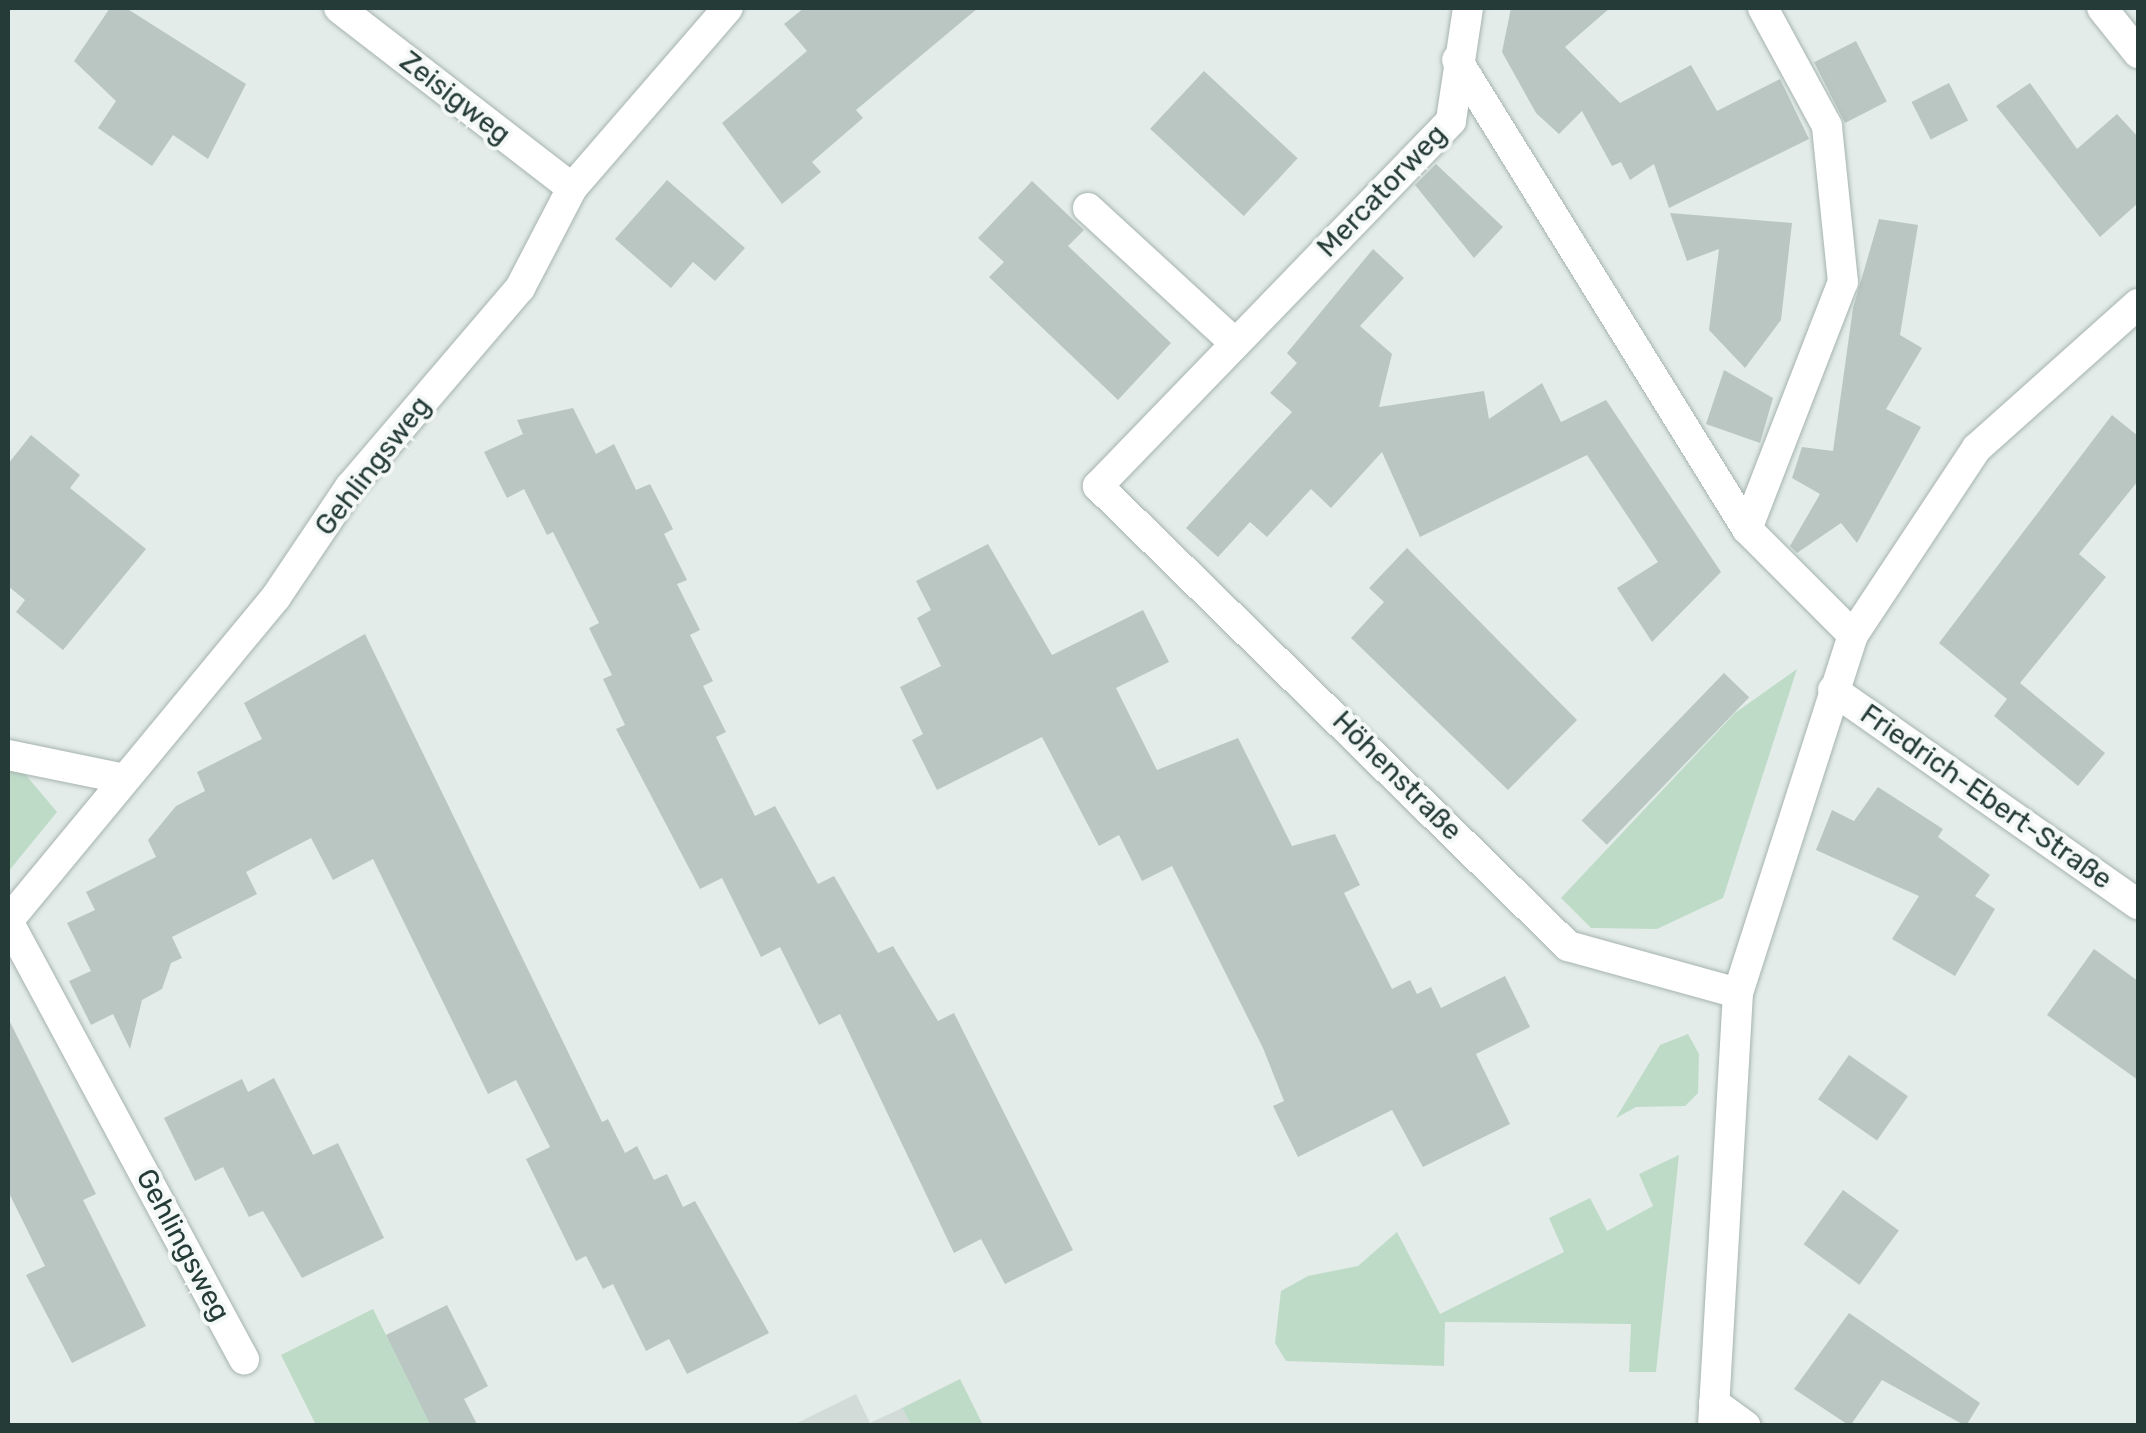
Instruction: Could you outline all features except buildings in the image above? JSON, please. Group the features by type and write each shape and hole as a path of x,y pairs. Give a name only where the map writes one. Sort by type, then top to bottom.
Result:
{"street":[{"name":"Zeisigweg","path":"338,8 572,188"},
{"name":"Gehlingsweg","path":"244,1359 8,921 276,597 350,488 520,288 572,188 728,8"},
{"name":"Mercatorweg","path":"1098,486 1451,121 1457,60 1468,8"},
{"path":"1747,530 1843,282 1827,126 1762,8"},
{"path":"2102,8 2138,53"},
{"path":"1457,60 1747,530 1854,634"},
{"path":"1088,208 1234,343"},
{"path":"1746,1426 1713,1414 1738,994 1833,690 1854,634 1977,448 2138,304"},
{"name":"Höhenstraße","path":"1098,486 1568,946 1738,994"},
{"name":"Friedrich-Ebert-Straße","path":"1833,690 2138,904"},
{"path":"8,755 125,779"}],"shaded area":[{"path":"856,1394 870,1423 902,1408 911,1425 793,1425"}],"green space":[{"path":"1797,669 1723,898 1657,929 1591,928 1561,898 1735,713"},
{"path":"8,770 25,774 57,812 8,872"},
{"path":"1688,1034 1699,1054 1698,1093 1685,1106 1636,1107 1616,1118 1660,1045"},
{"path":"1679,1155 1656,1372 1629,1372 1631,1324 1445,1322 1444,1366 1286,1361 1275,1343 1281,1291 1308,1276 1358,1266 1397,1232 1440,1314 1564,1252 1549,1218 1590,1198 1607,1231 1653,1206 1639,1174"},
{"path":"373,1309 431,1425 316,1425 281,1355"},
{"path":"960,1379 983,1425 911,1425 902,1408"}]}
